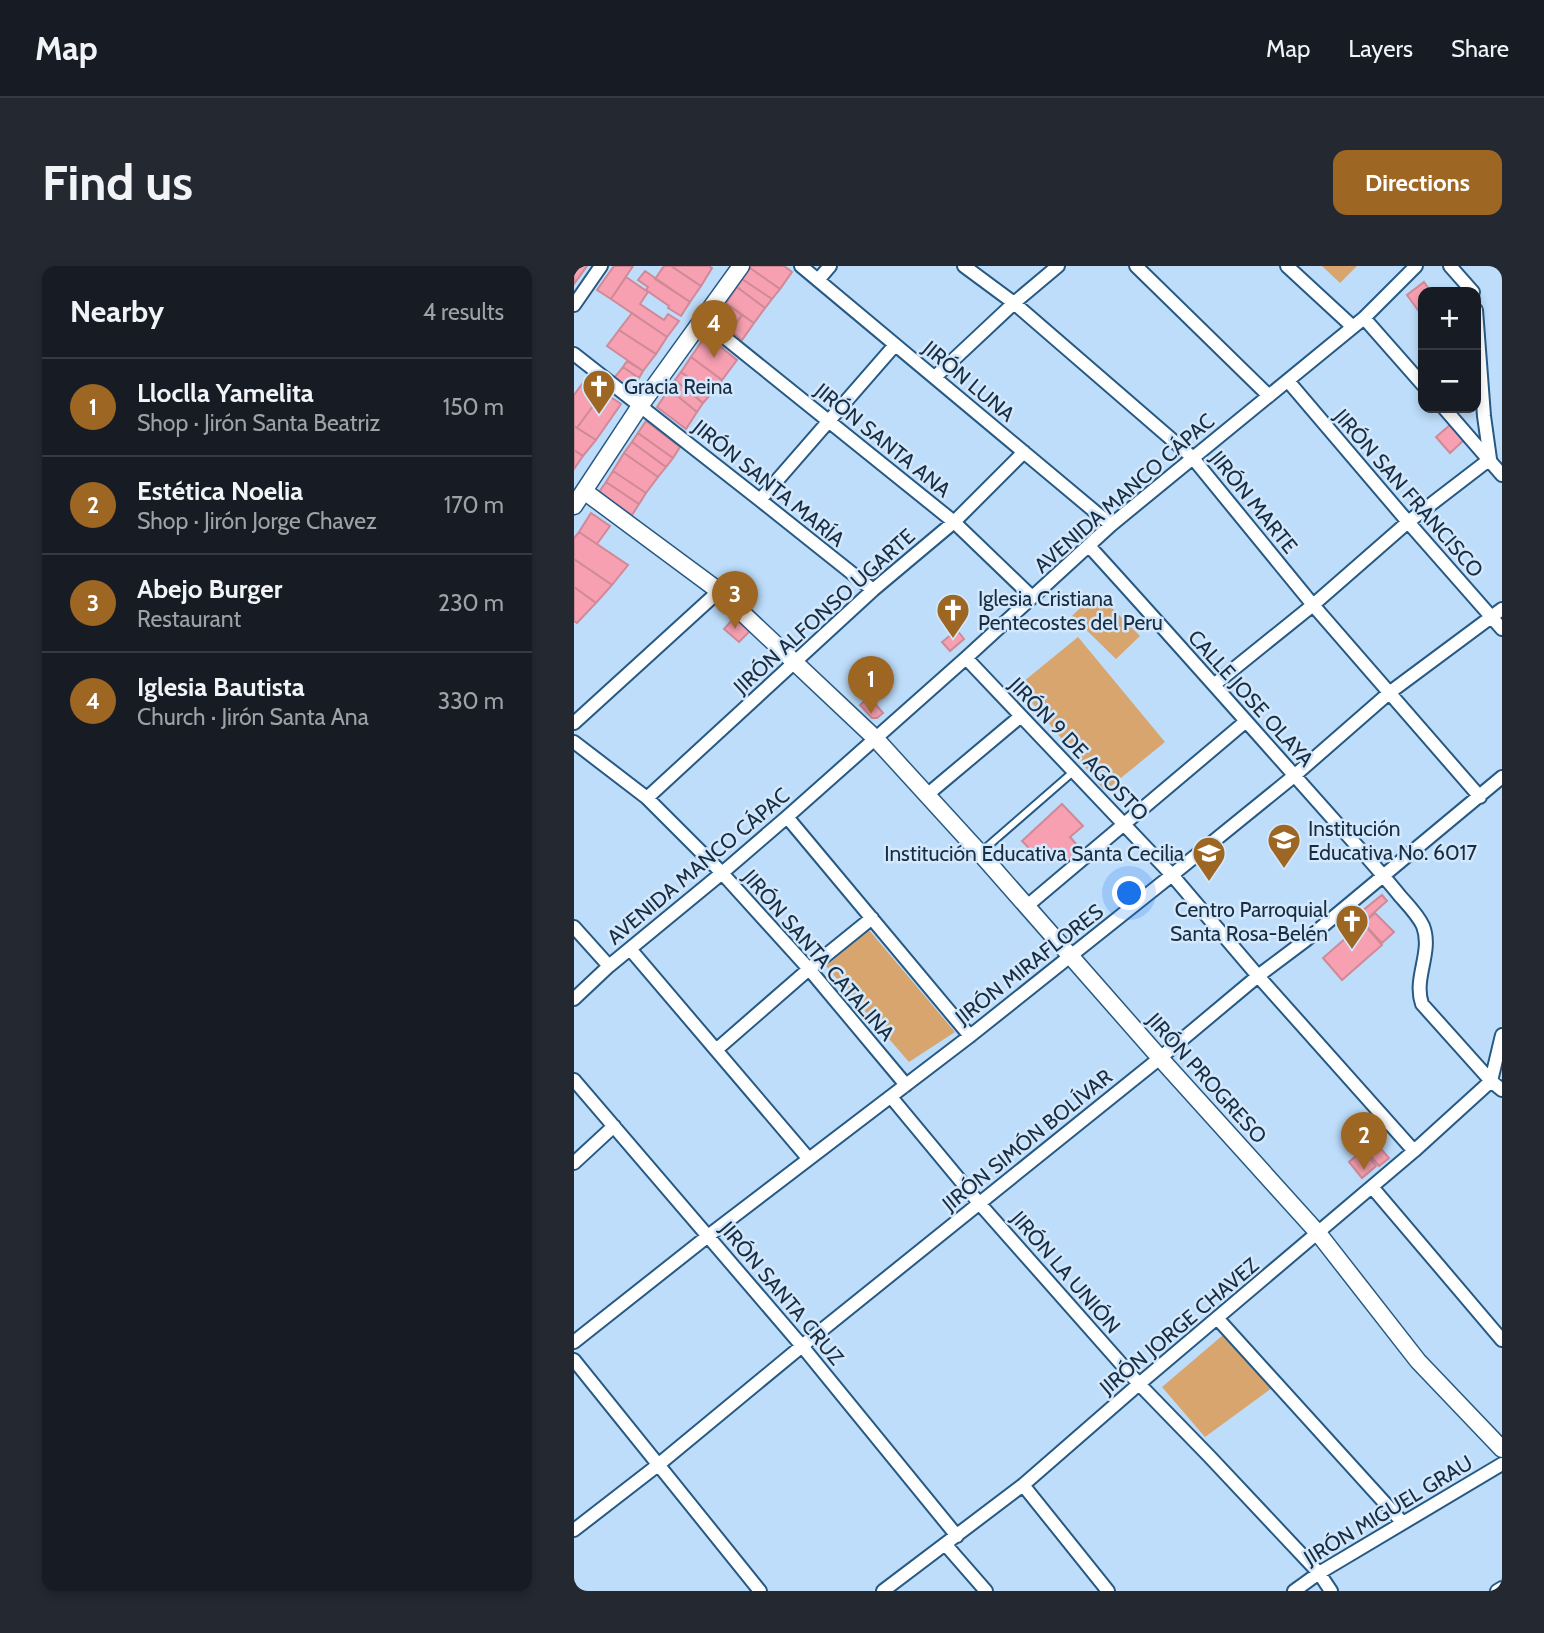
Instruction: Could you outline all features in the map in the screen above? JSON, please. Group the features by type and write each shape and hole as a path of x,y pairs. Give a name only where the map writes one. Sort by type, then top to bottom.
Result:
{"street":[{"path":"574,305 601,266"},
{"path":"574,506 579,488 741,266"},
{"name":"JIRÓN LUNA","path":"801,266 1111,525"},
{"path":"818,279 830,266"},
{"name":"JIRÓN MARTE","path":"964,266 1014,303 1192,457 1313,604 1480,797"},
{"path":"935,377 1058,266"},
{"path":"1136,266 1269,396"},
{"path":"1287,266 1353,327"},
{"path":"1450,266 1469,287"},
{"name":"AVENIDA MANCO CÁPAC","path":"574,999 609,966 787,817 1111,525 1364,318 1412,267"},
{"path":"1364,318 1418,379"},
{"name":"JIRÓN SANTA ANA","path":"703,320 954,523 1032,597"},
{"path":"760,500 895,345"},
{"path":"1479,350 1490,459"},
{"name":"JIRÓN SANTA MARÍA","path":"574,354 873,590"},
{"name":"JIRÓN SAN FRANCISCO","path":"1288,381 1408,522 1497,613 1502,629"},
{"path":"1449,413 1502,475"},
{"name":"JIRÓN ALFONSO UGARTE","path":"648,798 873,590 954,523 1024,452"},
{"path":"1215,684 1408,522 1490,459"},
{"name":"JIRÓN PROGRESO","path":"579,488 719,591 875,738 928,794 1318,1233 1418,1361 1502,1449"},
{"name":"CALLE JOSE OLAYA","path":"1089,547 1215,684 1245,722 1420,919 1426,938 1420,982 1422,1004 1502,1090"},
{"path":"574,723 719,591"},
{"name":"JIRÓN MIRAFLORES","path":"574,1342 808,1158 970,1036 1294,776 1389,693 1497,613"},
{"name":"JIRÓN 9 DE AGOSTO","path":"966,658 1172,875 1413,1151"},
{"path":"928,794 1021,716"},
{"path":"1027,906 1245,722"},
{"name":"JIRÓN SANTA CATALINA","path":"574,742 648,798 722,873 809,969 906,1085"},
{"name":"JIRÓN SIMÓN BOLÍVAR","path":"574,1530 658,1465 1258,976 1306,940 1502,777"},
{"path":"787,817 970,1036"},
{"path":"716,1050 872,918"},
{"path":"574,927 609,966"},
{"path":"629,949 808,1158"},
{"path":"1491,1080 1502,1035"},
{"name":"JIRÓN SANTA CRUZ","path":"574,1080 802,1346 957,1536"},
{"name":"JIRÓN JORGE CHAVEZ","path":"883,1591 1023,1485 1372,1187 1491,1080"},
{"name":"JIRÓN LA UNIÓN","path":"891,1097 979,1203 1139,1384 1319,1573 1331,1591"},
{"path":"574,1163 614,1126"},
{"path":"1372,1187 1502,1340"},
{"path":"1217,1318 1403,1523"},
{"path":"574,1360 760,1591"},
{"name":"JIRÓN MIGUEL GRAU","path":"1294,1591 1319,1573 1502,1464"},
{"path":"1023,1485 1108,1591"},
{"path":"946,1544 986,1591"},
{"path":"1497,1591 1502,1588"}],"lane":[{"path":"980,853 1074,771"}],"shaded area":[{"path":"1322,266 1357,266 1340,283"},
{"path":"1096,592 1140,636 1116,659 1072,616"},
{"path":"1078,637 1165,742 1105,791 1018,686"},
{"path":"869,930 955,1032 909,1062 826,966"},
{"path":"1223,1335 1272,1388 1205,1437 1162,1387"}],"building":[{"path":"574,266 587,266 574,284"},
{"path":"614,266 633,266 611,299 597,290"},
{"path":"664,266 671,266 701,286 690,302 655,279"},
{"path":"671,266 709,266 712,268 701,286"},
{"path":"784,266 792,272 780,289 750,268"},
{"path":"750,268 780,289 772,299 742,279"},
{"path":"645,271 690,302 681,316 646,290 648,287 638,280"},
{"path":"626,277 648,292 640,304 664,320 668,314 679,321 667,337 611,299"},
{"path":"742,279 772,299 765,308 737,287"},
{"path":"1424,282 1428,287 1418,287 1418,310 1407,295"},
{"path":"737,287 765,308 754,323 726,303"},
{"path":"726,303 742,315 731,331 715,318"},
{"path":"632,313 667,337 656,354 619,330"},
{"path":"742,315 754,323 742,340 731,331"},
{"path":"619,330 656,354 643,371 607,346"},
{"path":"706,335 737,360 722,380 691,357"},
{"path":"691,357 722,380 711,394 681,372"},
{"path":"627,361 643,371 639,378 623,367"},
{"path":"623,367 639,378 632,387 625,387 614,378"},
{"path":"681,372 711,394 703,403 675,380"},
{"path":"585,380 603,392 577,428 574,426 574,395"},
{"path":"675,380 703,403 697,412 669,389"},
{"path":"669,389 697,412 686,429 657,407"},
{"name":"Gracia Reina","path":"603,392 621,404 596,440 577,428"},
{"path":"646,421 680,447 673,458 638,433"},
{"path":"1450,425 1464,440 1450,453 1436,437"},
{"path":"574,426 596,440 583,456 574,450"},
{"path":"638,433 673,458 666,467 632,442"},
{"path":"632,442 666,467 658,477 624,453"},
{"path":"574,450 583,456 574,469"},
{"path":"624,453 658,477 646,493 613,471"},
{"path":"613,471 646,493 639,504 606,482"},
{"path":"606,482 639,504 632,515 599,492"},
{"path":"591,513 610,526 597,544 579,532"},
{"path":"579,532 628,565 612,585 574,559 574,538"},
{"path":"574,559 612,585 596,603 574,587"},
{"path":"574,587 596,603 577,623 574,621"},
{"path":"735,617 750,631 739,642 724,629"},
{"name":"Iglesia Cristiana Pentecostes del Peru","path":"957,630 964,639 950,651 942,642"},
{"path":"869,697 883,713 877,718 872,718 860,705"},
{"path":"1062,804 1083,826 1070,837 1084,853 1071,864 1056,848 1042,861 1022,841"},
{"path":"1382,895 1387,901 1368,918 1367,916 1362,920 1357,915"},
{"path":"1375,913 1394,932 1382,943 1365,925"},
{"name":"Centro Parroquial Santa Rosa-Belén","path":"1363,923 1382,945 1342,980 1323,958"},
{"path":"1363,1128 1389,1158 1379,1166 1354,1136"},
{"path":"1363,1150 1376,1166 1362,1178 1349,1162"}],"place":[{"name":"Iglesia Bautista","path":"714,358"},
{"name":"Gracia Reina","path":"599,416"},
{"name":"Abejo Burger","path":"735,629"},
{"name":"Iglesia Cristiana Pentecostes del Peru","path":"953,640"},
{"name":"Lloclla Yamelita","path":"871,714"},
{"name":"Institución Educativa No. 6017","path":"1284,870"},
{"name":"Institución Educativa Santa Cecilia","path":"1209,883"},
{"name":"Centro Parroquial Santa Rosa-Belén","path":"1352,951"},
{"name":"Estética Noelia","path":"1364,1170"}]}
